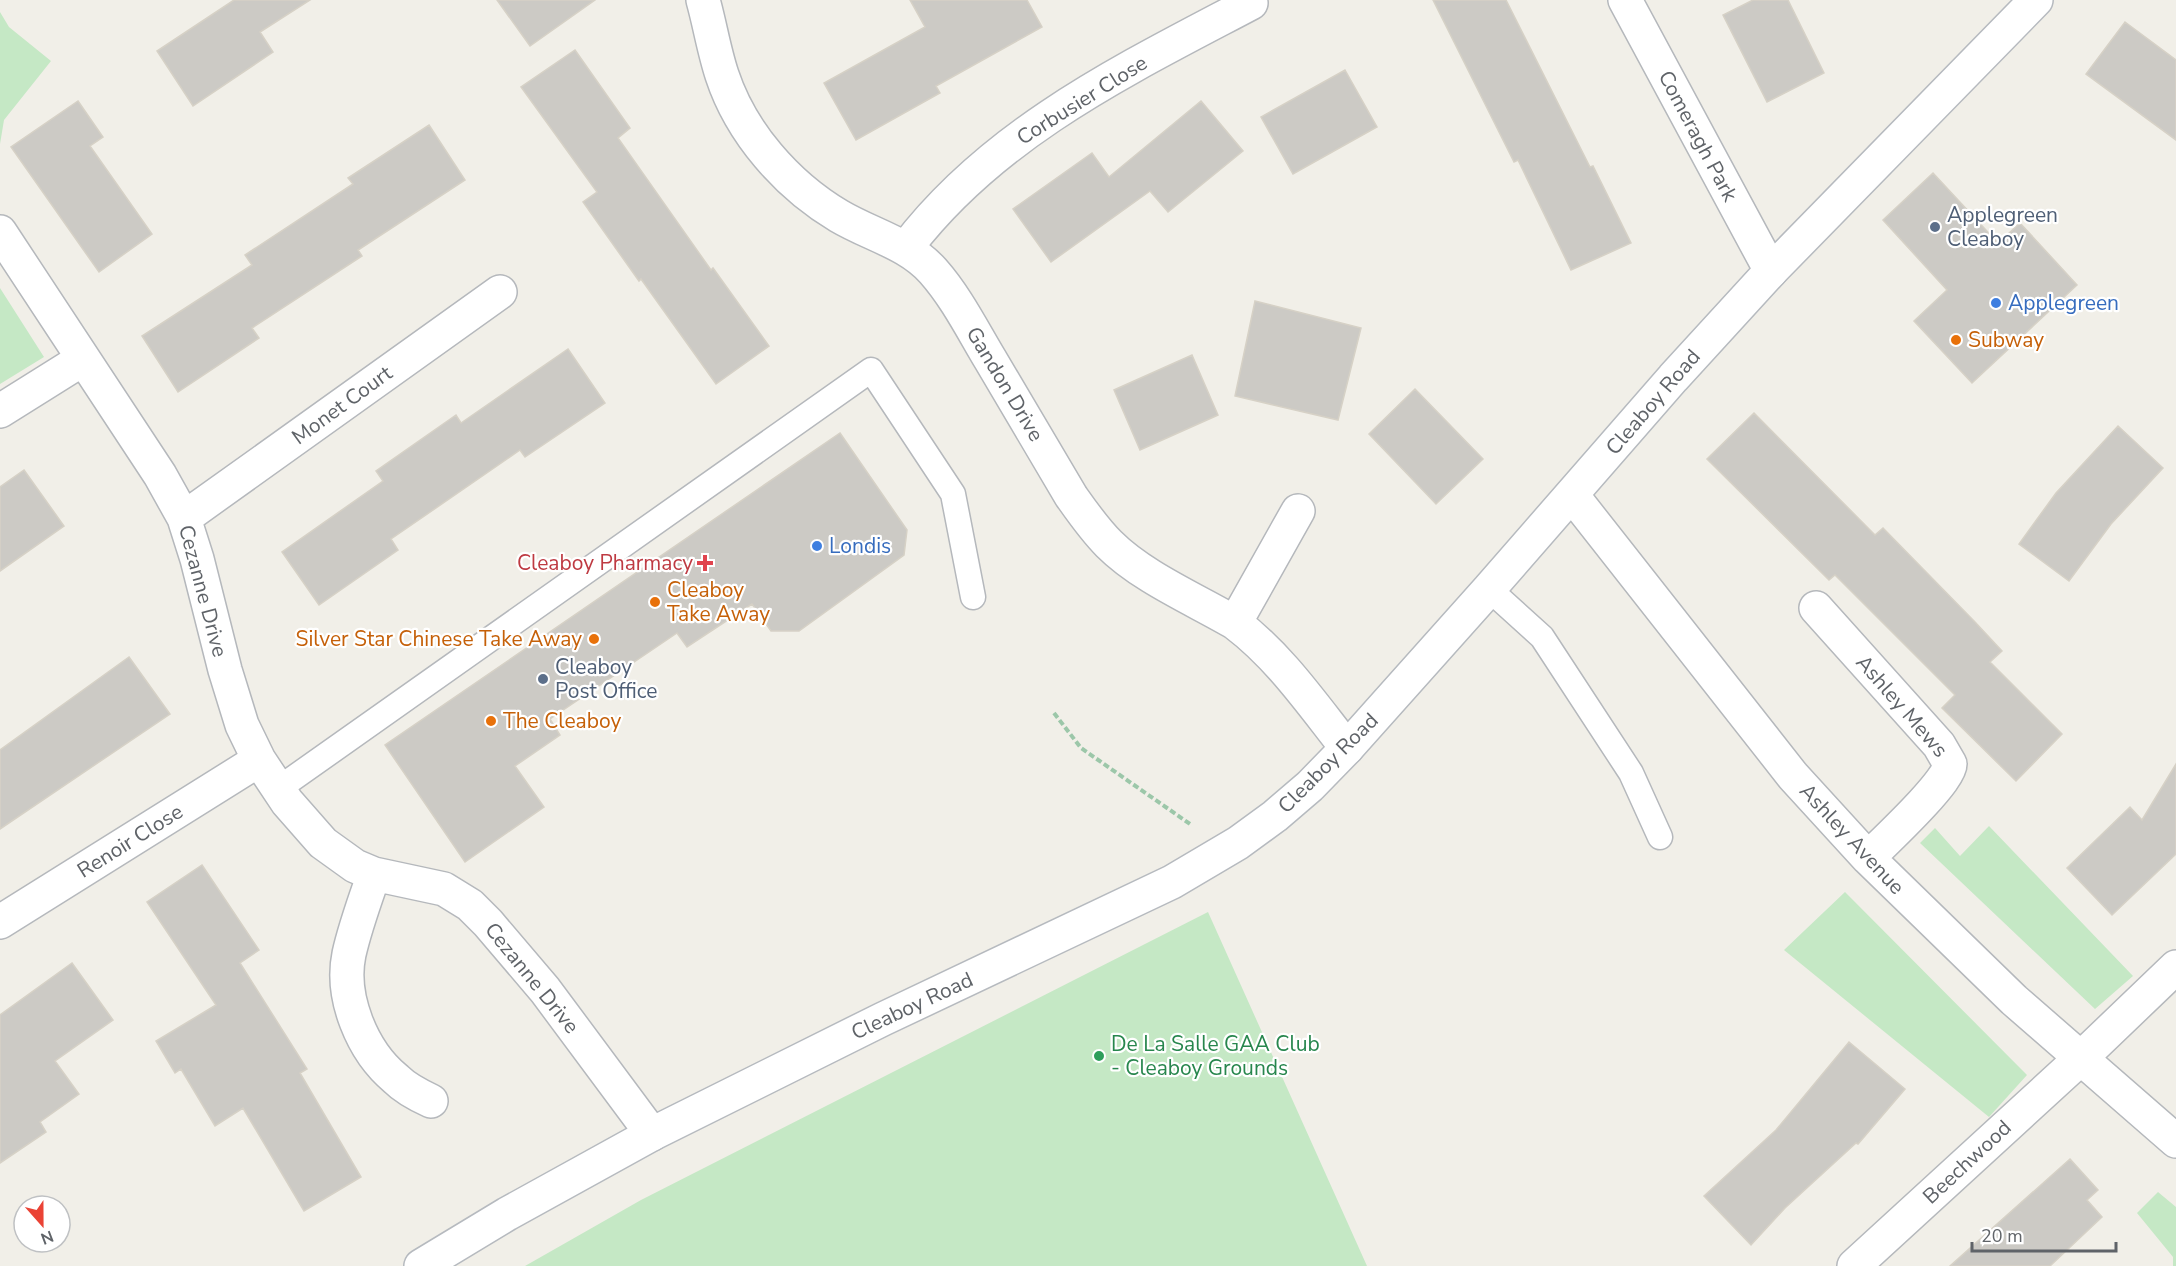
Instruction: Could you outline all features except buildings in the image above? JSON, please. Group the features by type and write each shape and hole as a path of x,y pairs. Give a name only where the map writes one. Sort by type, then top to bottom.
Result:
{"street":[{"name":"Gandon Drive","path":"703,0 715,52 733,104 747,128 772,158 799,187 832,212 906,248 932,270 960,307 1071,496 1091,525 1132,563 1235,623 1276,660 1347,748"},
{"name":"Comeragh Park","path":"1625,0 1771,271"},
{"name":"Cleaboy Road","path":"421,1266 580,1172 651,1134 883,1019 1172,882 1227,850 1275,816 1310,786 1347,748 1490,589 1673,378 1771,271 2036,0"},
{"name":"Corbusier Close","path":"906,248 948,198 1004,150 1041,123 1112,77 1251,3"},
{"name":"Cezanne Drive","path":"0,232 160,475 184,519 242,725 259,760 287,802 323,843 355,866 374,874 444,889 470,905 545,990 651,1134"},
{"name":"Monet Court","path":"184,519 500,292"},
{"path":"0,411 83,359"},
{"name":"Ashley Avenue","path":"1572,495 1778,758 1868,858 1980,968 2176,1141"},
{"path":"1235,623 1298,511"},
{"name":"Ashley Mews","path":"1816,608 1939,745 1950,764 1950,768 1937,787 1868,858"},
{"name":"Renoir Close","path":"0,922 259,760"},
{"path":"374,874 349,955 348,981 351,1005 368,1046 379,1063 410,1090 431,1101"},
{"name":"Beechwood","path":"1854,1266 2176,967"}],"lane":[{"path":"278,789 871,370 952,494 973,597"},
{"path":"1490,589 1542,637 1631,773 1660,837"}],"path":[{"path":"1053,713 1081,748 1227,850"}],"green space":[{"path":"0,12 9,27 51,61 4,120 0,144"},
{"path":"0,288 44,357 0,384"},
{"path":"1989,826 2133,976 2095,1009 1920,843 1935,828 1960,856"},
{"path":"1845,892 2027,1075 1989,1117 1784,950"},
{"name":"De La Salle GAA Club - Cleaboy Grounds","path":"1208,912 1367,1266 525,1266 641,1200"},
{"path":"2158,1192 2176,1207 2176,1266 2173,1266 2173,1257 2137,1213"}],"place":[{"name":"Applegreen Cleaboy","path":"1935,227"},
{"name":"Applegreen","path":"1996,303"},
{"name":"Subway","path":"1956,340"},
{"name":"Londis","path":"817,546"},
{"name":"Cleaboy Pharmacy","path":"705,563"},
{"name":"Cleaboy Take Away","path":"655,602"},
{"name":"Silver Star Chinese Take Away","path":"594,639"},
{"name":"Cleaboy Post Office","path":"543,679"},
{"name":"The Cleaboy","path":"491,721"},
{"name":"De La Salle GAA Club - Cleaboy Grounds","path":"1099,1056"}]}
